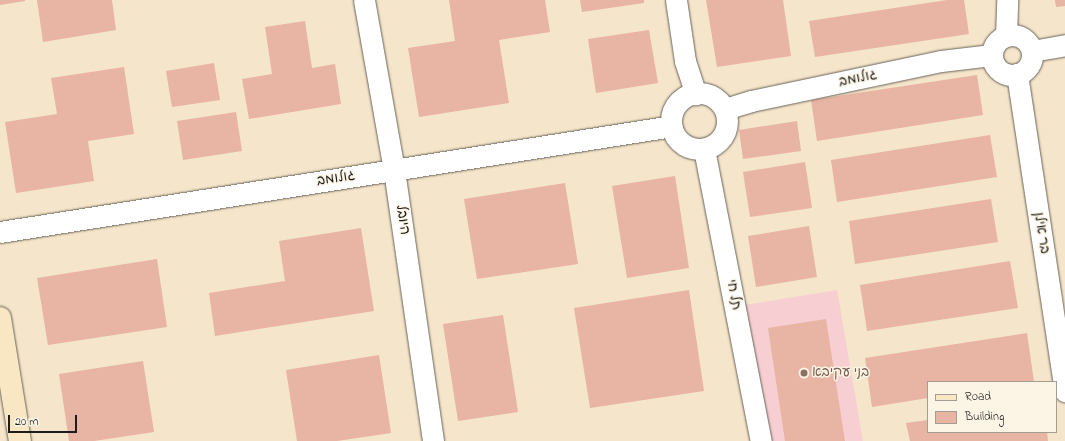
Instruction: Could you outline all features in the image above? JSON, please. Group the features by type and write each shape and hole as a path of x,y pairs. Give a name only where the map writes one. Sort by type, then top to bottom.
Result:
{"street":[{"name":"היובל","path":"364,0 394,170 434,441"},
{"path":"676,0 685,61 696,94"},
{"path":"1006,36 1007,0"},
{"path":"1006,36 1020,36 1026,40 1032,51 1030,63 1026,69 1016,74 1010,74 998,68 992,55 999,40 1006,36"},
{"path":"1032,51 1065,45"},
{"name":"גולומב","path":"725,109 751,101 941,62 992,55"},
{"name":"בר אילן","path":"1016,74 1065,391"},
{"path":"696,94 715,98 725,109 725,132 713,145 704,149 685,146 678,139 672,126 673,111 679,102 696,94"},
{"name":"גולומב","path":"0,232 672,126"},
{"name":"תל חי","path":"704,149 761,441"},
{"path":"0,318 20,441"}],"shaded area":[{"name":"בני עקיבא","path":"837,290 863,441 769,441 745,305"}],"building":[{"path":"0,0 25,0 25,1 0,5"},
{"path":"37,0 112,0 116,30 43,42"},
{"path":"449,0 545,0 550,32 499,40 509,103 419,117 408,48 455,41"},
{"path":"580,0 644,0 644,3 582,12"},
{"path":"706,0 783,0 791,56 717,67"},
{"path":"947,0 964,0 969,34 815,57 809,21"},
{"path":"1055,0 1065,0 1065,6 1056,7"},
{"path":"305,21 312,68 335,64 341,104 249,119 242,79 272,74 265,27"},
{"path":"649,30 658,83 596,93 588,39"},
{"path":"214,63 220,100 172,107 166,71"},
{"path":"124,67 134,134 88,141 94,181 16,193 5,122 57,114 51,78"},
{"path":"977,75 983,115 817,141 811,100"},
{"path":"236,112 242,151 183,160 177,121"},
{"path":"797,121 801,151 743,159 739,130"},
{"path":"990,135 997,177 837,202 831,160"},
{"path":"805,162 812,208 750,217 743,172"},
{"path":"675,176 689,268 627,278 612,186"},
{"path":"565,183 578,264 477,279 464,199"},
{"path":"991,199 998,242 855,264 849,221"},
{"path":"809,226 817,277 756,287 748,236"},
{"path":"361,228 374,311 215,336 209,293 285,281 279,241"},
{"path":"157,259 167,327 48,345 37,278"},
{"path":"1010,261 1018,308 867,331 860,285"},
{"path":"689,290 704,391 590,408 574,308"},
{"path":"503,315 518,412 458,421 443,324"},
{"path":"826,319 845,441 785,441 768,328"},
{"path":"1027,333 1034,381 927,381 927,398 872,407 865,358"},
{"path":"379,355 391,433 337,441 297,441 286,370"},
{"path":"143,361 154,432 94,441 69,441 59,374"},
{"path":"927,420 927,433 1047,433 1048,441 910,441 906,423"}],"place":[{"name":"בני עקיבא","path":"804,373"}]}
